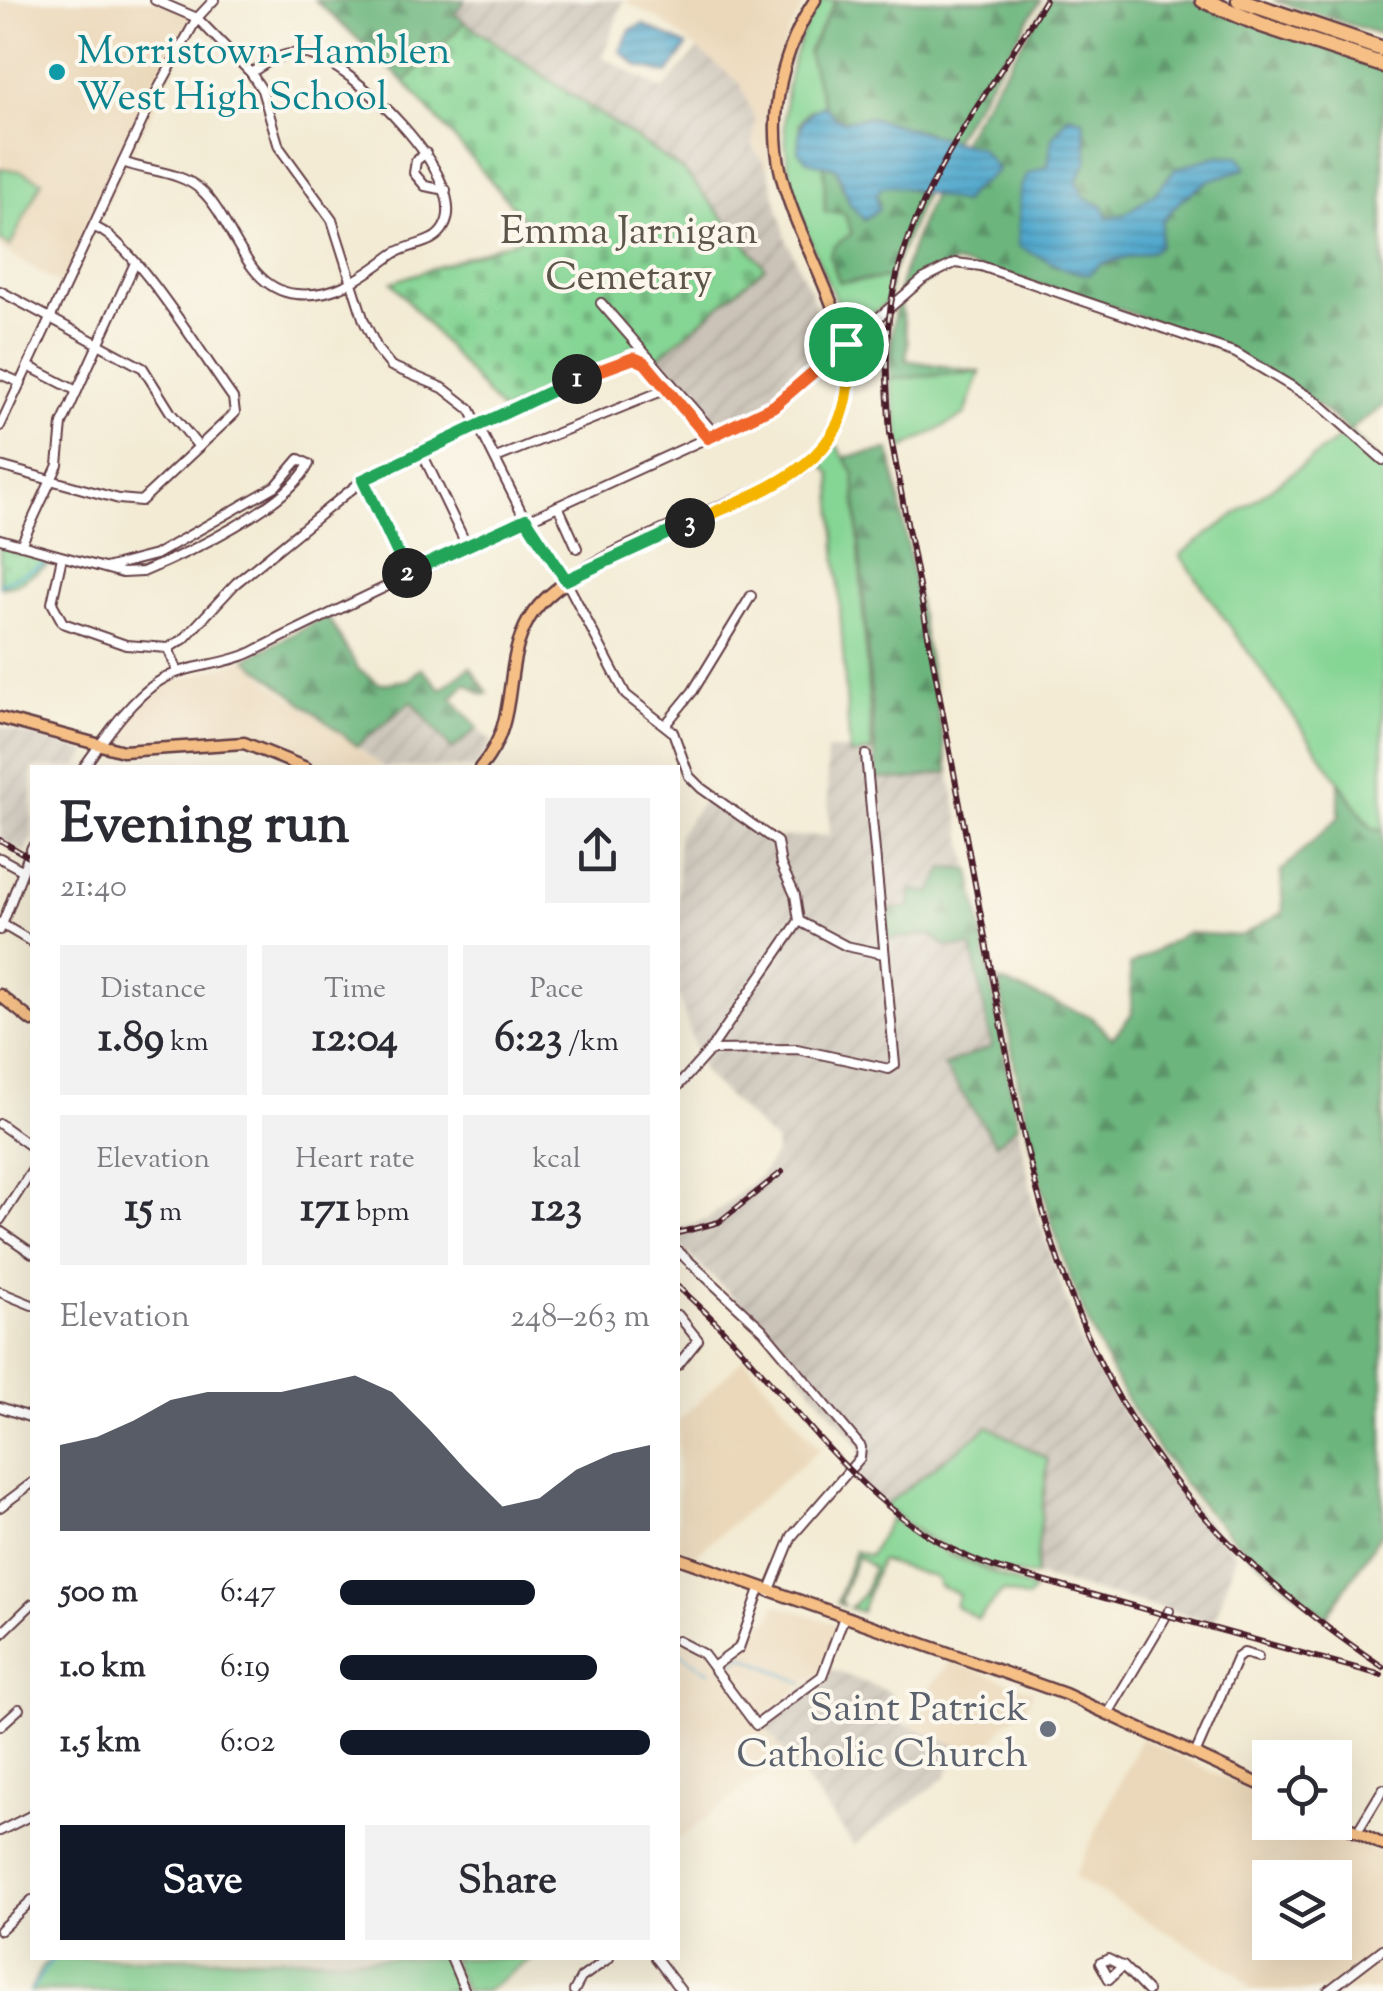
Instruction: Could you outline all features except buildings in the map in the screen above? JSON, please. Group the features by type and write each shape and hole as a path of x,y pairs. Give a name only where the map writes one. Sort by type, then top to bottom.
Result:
{"highway":[{"path":"1204,0 1262,25 1383,65"},
{"path":"1239,0 1383,49"}],"main road":[{"path":"482,765 505,728 522,633 545,595 566,580 768,488 816,458 832,438 846,406 850,367 846,344 779,164 778,93 802,21 815,0"},
{"path":"0,718 99,746 138,752 244,743 299,765"},
{"path":"0,995 30,1018"},
{"path":"680,1559 1109,1712 1252,1780"},
{"path":"1352,1830 1383,1844"}],"street":[{"path":"155,0 197,18 251,72 262,90 279,147 332,220 370,336 391,366 443,388 480,423 526,519 566,580 626,695 636,707 666,724 678,740 689,776 701,788 777,842 795,894 799,921 710,1050 680,1084"},
{"path":"0,426 123,162 197,18 214,0"},
{"path":"123,162 182,178 200,190 255,272 270,284 296,294 355,283 395,253 434,238 448,218 446,190 426,153 326,60 291,53 251,72"},
{"path":"426,153 416,161 414,173 425,186 446,190"},
{"path":"0,466 141,501 237,406 135,263 115,238 94,227"},
{"path":"86,765 139,699 178,672 251,653 407,574 774,406 944,266 966,262 1236,353 1316,402 1383,460"},
{"path":"21,544 51,480 62,424 135,263"},
{"path":"2,295 143,368 171,413 200,446"},
{"path":"601,303 712,436"},
{"path":"62,557 52,603 63,624 126,645 168,648 184,639 236,583 363,480 420,450 634,358 712,436"},
{"path":"30,367 77,391"},
{"path":"0,374 21,383"},
{"path":"496,458 668,389"},
{"path":"420,450 467,546"},
{"path":"0,539 36,552 62,557 104,568 132,574 154,567 277,502 300,481 308,464 299,459 276,486 155,556 104,568"},
{"path":"363,480 407,574"},
{"path":"558,506 577,548"},
{"path":"666,724 692,691 752,596"},
{"path":"168,648 178,672"},
{"path":"710,1050 797,1048 893,1068 866,755"},
{"path":"30,852 0,925 30,941"},
{"path":"0,858 22,870"},
{"path":"799,921 846,946 884,954"},
{"path":"0,1124 30,1146"},
{"path":"0,1220 30,1174"},
{"path":"0,1231 30,1252"},
{"path":"680,1253 763,1330 860,1447 860,1458 792,1536 739,1648 713,1667"},
{"path":"0,1292 30,1304"},
{"path":"680,1318 698,1340 680,1363"},
{"path":"680,1352 685,1358"},
{"path":"0,1407 30,1417"},
{"path":"0,1508 30,1485"},
{"path":"0,1635 30,1606"},
{"path":"1109,1712 1169,1611"},
{"path":"680,1643 698,1649 756,1725 822,1676 844,1617"},
{"path":"1196,1752 1238,1658 1244,1653 1258,1657"},
{"path":"0,1726 19,1709"},
{"path":"1357,1832 1383,1789"},
{"path":"0,1831 30,1816"},
{"path":"1,1927 30,1902"},
{"path":"1328,1991 1383,1949"},
{"path":"452,1960 465,1991"},
{"path":"574,1991 581,1978 606,1960"},
{"path":"658,1960 681,1991"},
{"path":"1123,1966 1147,1991"}],"shaded area":[{"name":"Morristown-Hamblen West High School","path":"0,0 155,0 197,18 66,288 0,248"},
{"path":"465,0 623,0 603,57 663,90 698,50 740,83 755,121 753,147 768,170 787,241 812,295 829,356 784,396 715,434 653,362 765,267 685,172 465,22 455,14"},
{"path":"623,0 806,0 786,39 772,83 768,170 753,147 755,121 740,83 659,19"},
{"path":"246,659 270,683 380,765 316,765 280,744 229,733 134,745 114,740 132,713 165,684"},
{"path":"412,701 452,749 478,728 492,742 476,765 381,765 357,746"},
{"path":"0,727 88,752 78,765 30,765 30,840 24,852 0,838"},
{"path":"826,750 872,751 877,778 905,780 949,772 970,870 944,868 931,893 910,907 888,939 932,935 946,947 972,946 992,1047 944,1065 997,1144 1018,1125 1035,1208 1082,1346 1157,1464 1236,1554 1214,1622 1035,1576 1048,1459 988,1427 884,1506 849,1472 860,1458 860,1447 772,1341 775,1337 680,1246 680,1228 707,1220 761,1175 776,1153 776,1143 705,1075 696,1052 680,1000 680,832 707,796 773,838 830,835"},
{"path":"744,1358 820,1449 694,1556 680,1551 680,1419"},
{"path":"776,1604 837,1625 837,1629 821,1672 759,1719 786,1755 680,1838 680,1630 704,1641 721,1662 734,1653 747,1628 769,1620"},
{"path":"951,1661 1033,1691 1026,1707 1005,1724 987,1749 958,1746 910,1726 917,1711 929,1701 925,1694"},
{"path":"830,1669 892,1693 886,1716 958,1746 946,1777 854,1845 761,1721"},
{"path":"1141,1738 1252,1790 1252,1840 1352,1839 1383,1854 1383,1991 1253,1991 1238,1974 1074,1877"}],"green space":[{"path":"315,0 465,0 455,14 465,22 405,82"},
{"path":"821,0 836,0 808,52 824,105 808,111 799,124 807,161 824,165 825,212 844,213 852,234 834,246 850,282 890,278 888,301 859,326 851,325 830,287 806,231 788,165 786,97 792,64"},
{"path":"836,0 1041,0 953,140 868,117 846,121 834,117 824,105 808,53"},
{"path":"1049,0 1191,0 1383,69 1383,406 1349,431 1307,398 1214,346 1111,307 955,263 899,298 908,343 906,360 980,372 890,379 892,326 903,275 919,227 966,133"},
{"path":"1273,0 1383,0 1383,35"},
{"name":"Emma Jarnigan Cemetary","path":"465,22 685,172 765,267 653,362 640,347 503,413 392,282 536,233 405,82"},
{"path":"824,165 836,168 843,189 879,202 876,195 881,187 896,184 924,196 890,278 839,282 830,256 834,246 852,233 844,213 825,212"},
{"path":"0,168 21,171 42,181 10,247 0,240"},
{"path":"980,372 965,415 902,449 890,379"},
{"path":"1349,431 1383,467 1383,831 1372,828 1180,555"},
{"path":"832,438 854,473 872,751 850,755 831,474 816,458"},
{"path":"890,450 949,772 905,780 877,778 854,473 844,457"},
{"path":"0,544 54,561 16,584 0,587"},
{"path":"327,616 359,670 380,684 408,680 421,668 441,689 470,667 488,693 483,695 466,683 452,698 478,728 452,750 412,701 357,746 246,659"},
{"path":"1339,782 1371,828 1383,831 1383,1531 1326,1617 1256,1559 1192,1494 1149,1435 1113,1375 1084,1314 1042,1187 999,981 1091,1017 1112,1038 1132,1014 1130,965 1186,933 1241,936 1283,912 1281,871 1339,817"},
{"path":"944,868 970,870 1018,1125 996,1144 943,1065 992,1047 972,947 946,947 932,935 887,939 886,910 910,907 911,890 931,893"},
{"path":"988,1426 1048,1459 1035,1576 994,1569 954,1553 884,1506"},
{"path":"891,1518 943,1552 1034,1590 1027,1599 1003,1591 978,1619 955,1606 959,1594 939,1586 936,1578 880,1560 861,1612 850,1608 864,1594 873,1568 857,1556 840,1601 843,1605 837,1603 855,1551 869,1556"},
{"path":"50,1960 446,1960 460,1991 30,1991 42,1966"},
{"path":"452,1960 529,1960 486,1991 465,1991"}],"water":[{"path":"643,24 687,46 668,74 638,66 620,51 630,30"},
{"path":"824,105 834,117 845,121 868,117 980,148 998,170 970,192 963,203 910,189 882,187 876,195 879,209 864,220 850,204 836,168 807,161 798,151 802,122"},
{"path":"1069,115 1083,120 1088,160 1077,181 1085,199 1103,205 1108,218 1124,214 1155,193 1176,168 1217,156 1239,156 1247,168 1210,180 1182,199 1162,222 1159,246 1153,251 1101,264 1088,275 1065,269 1018,246 1020,190 1026,175 1048,166 1052,138"}],"waterway":[{"path":"0,584 52,560"},
{"path":"680,1652 709,1672"},
{"path":"722,1670 743,1656 803,1683"},
{"path":"30,1991 52,1960"}],"railway":[{"path":"1045,0 953,146 915,223 900,263 891,304 887,352 890,433 1014,1091 1036,1186 1062,1272 1094,1350 1133,1421 1180,1487 1236,1550 1304,1609 1383,1667"},
{"path":"0,840 30,858"},
{"path":"680,1232 719,1222 782,1172"},
{"path":"680,1289 717,1323 860,1481 900,1516 944,1545 993,1567 1381,1675"}],"place":[{"name":"Morristown-Hamblen West High School","path":"57,72"},
{"name":"Saint Patrick Catholic Church","path":"1048,1729"}],"route":[{"path":"846,344 850,367 846,406 832,438 816,458 768,488 566,580 526,519 407,574 363,480 601,368 634,358 645,363 708,438 774,406 846,344"}]}
